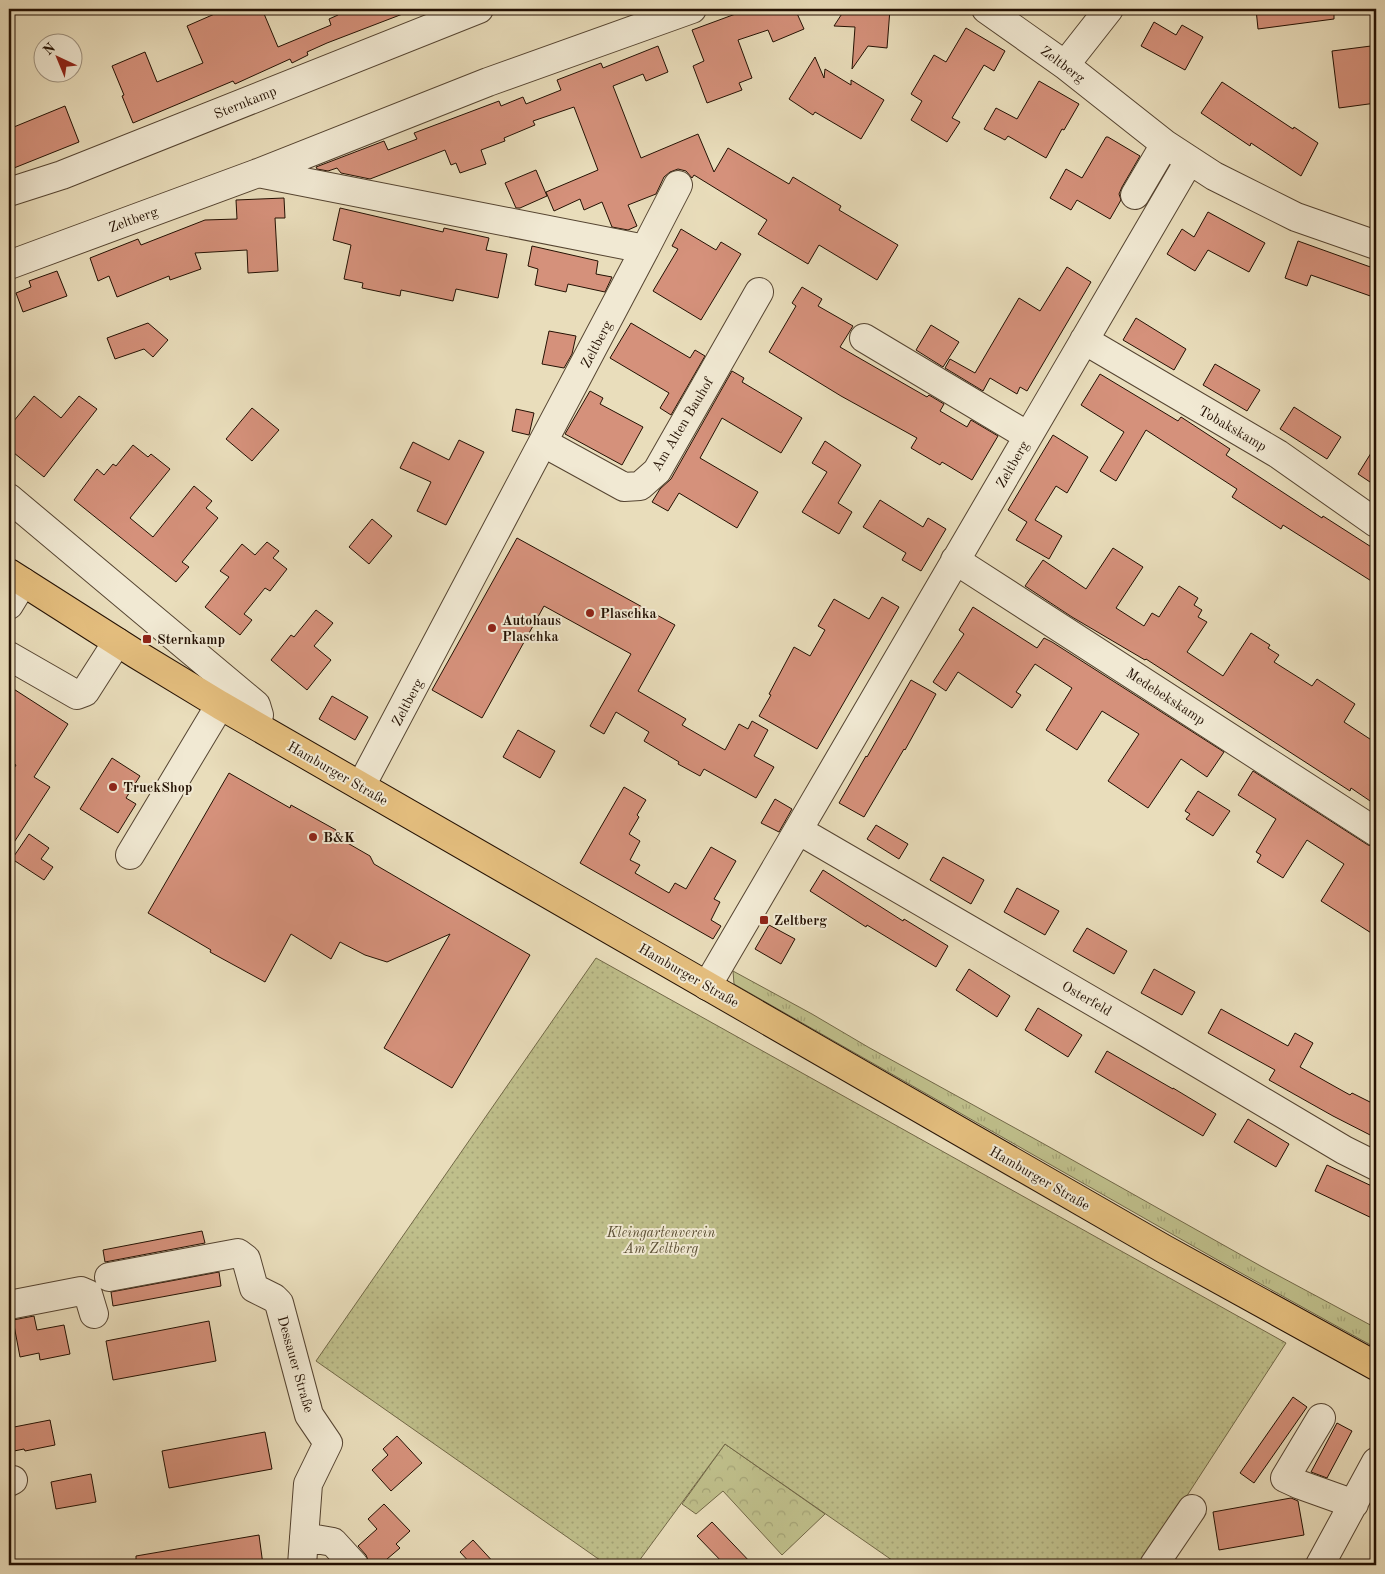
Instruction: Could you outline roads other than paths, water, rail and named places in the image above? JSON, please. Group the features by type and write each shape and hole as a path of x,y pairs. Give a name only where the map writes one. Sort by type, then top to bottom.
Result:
{"main road":[{"name":"Hamburger Straße","path":"16,577 220,705 1156,1244 1376,1366"}],"street":[{"name":"Sternkamp","path":"9,192 62,175 479,9"},
{"name":"Zeltberg","path":"9,266 258,173 488,82 692,9"},
{"path":"1065,65 1109,9"},
{"name":"Zeltberg","path":"707,986 1189,161 1065,65 1003,13"},
{"path":"1135,195 1165,144"},
{"path":"1189,161 1244,192 1296,217 1376,245"},
{"path":"258,173 645,249"},
{"name":"Zeltberg","path":"361,786 544,443 678,185"},
{"name":"Am Alten Bauhof","path":"544,443 624,487 640,486 657,471 759,292"},
{"path":"864,338 1028,436"},
{"name":"Tobakskamp","path":"1084,340 1278,454 1376,523"},
{"path":"9,498 250,699 256,705 259,714 256,725"},
{"name":"Medebekskamp","path":"955,560 1376,832"},
{"path":"9,606 16,577"},
{"path":"9,656 77,695 86,692 117,642"},
{"path":"130,854 220,705"},
{"name":"Osterfeld","path":"798,830 1344,1150 1376,1166"},
{"name":"Dessauer Straße","path":"109,1277 238,1253 246,1258 254,1288 274,1298 279,1303 309,1415 328,1443 308,1484 302,1565"},
{"path":"9,1305 81,1291 88,1294 94,1314"},
{"path":"1321,1418 1285,1478 1354,1504"},
{"path":"1320,1565 1374,1472"},
{"path":"1154,1565 1192,1509"},
{"path":"304,1537 333,1542 354,1565"}],"place":[{"name":"Plaschka","path":"590,613"},
{"name":"Autohaus Plaschka","path":"492,628"},
{"name":"Sternkamp","path":"147,639"},
{"name":"TruckShop","path":"113,787"},
{"name":"B&K","path":"313,837"},
{"name":"Zeltberg","path":"764,920"}],"park label":[{"name":"Kleingartenverein Am Zeltberg","path":"661,1240"}]}
